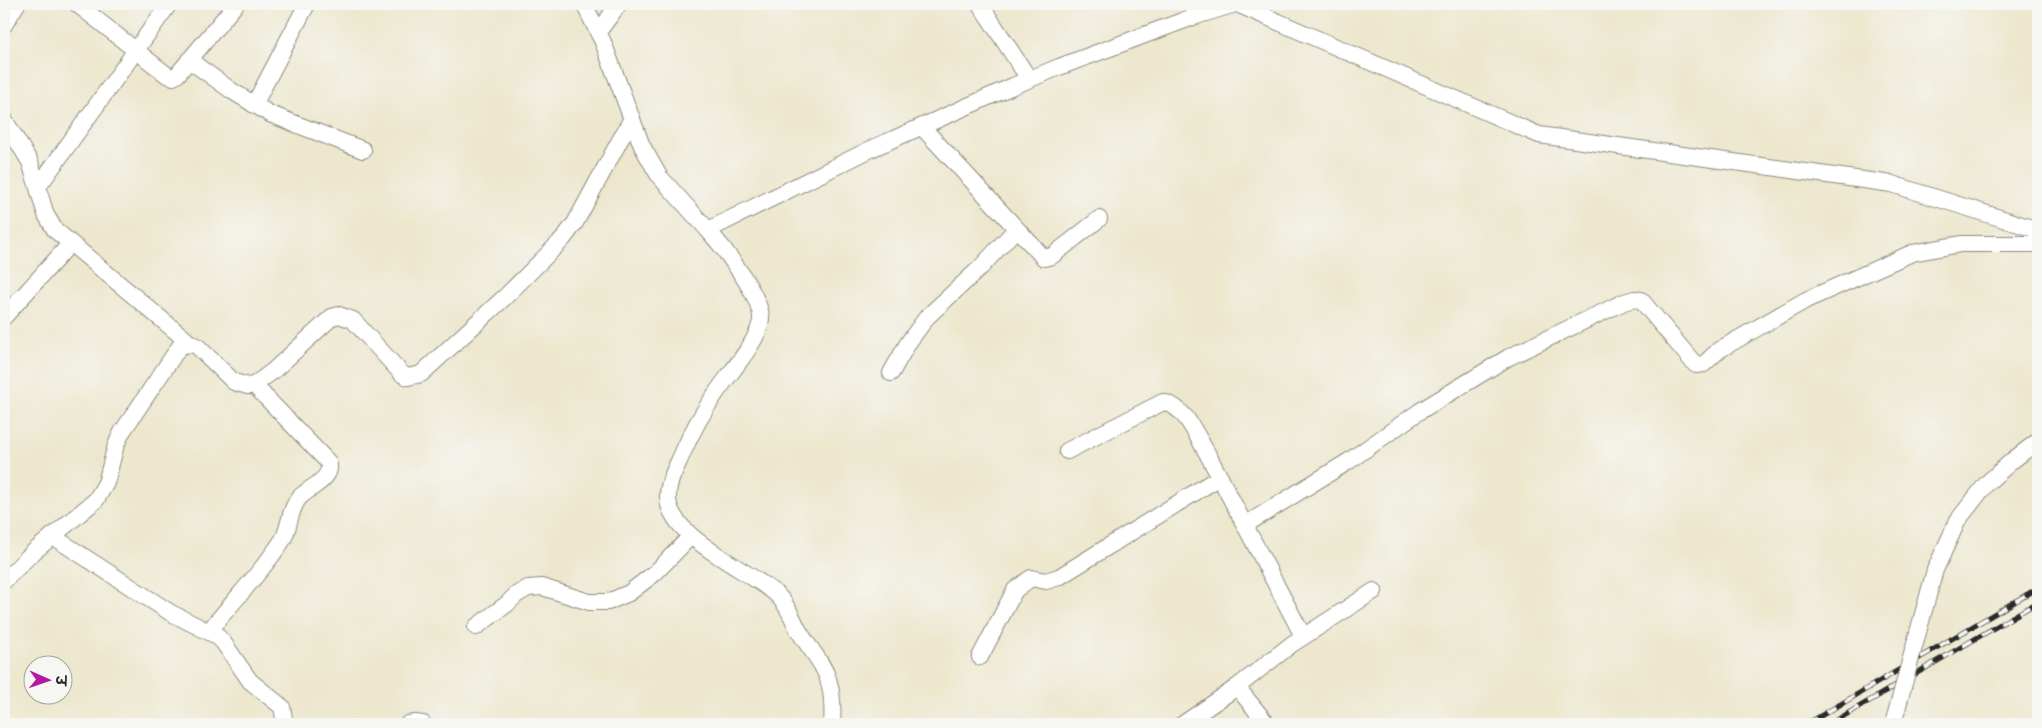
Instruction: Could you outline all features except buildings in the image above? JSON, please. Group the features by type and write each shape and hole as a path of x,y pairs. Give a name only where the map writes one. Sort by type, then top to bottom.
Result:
{"street":[{"path":"4,25 17,4"},
{"path":"77,4 170,76 177,75 236,4"},
{"path":"38,187 137,52 169,4"},
{"path":"254,105 307,4"},
{"path":"584,4 598,32 642,146 659,176 724,248 748,286 760,310 761,320 752,342 692,431 670,483 668,499 674,518 691,536 776,593 790,610 799,631 828,678 832,694 832,724"},
{"path":"598,32 618,4"},
{"path":"980,4 1030,79"},
{"path":"708,230 871,149 1030,79 1193,17 1236,4 1539,135 1892,184 2038,230"},
{"path":"189,60 270,114 363,150"},
{"path":"4,119 30,162 50,224 70,244 191,344 197,346 234,382 248,386 272,371 332,317 339,315 353,320 402,374 408,377 421,374 505,297 563,239 575,223 632,118"},
{"path":"922,127 1044,258 1048,258 1099,219"},
{"path":"891,373 908,343 927,316 981,267 1016,229"},
{"path":"4,317 70,244"},
{"path":"1245,525 1349,461 1420,411 1509,357 1624,302 1641,300 1693,362 1700,365 1704,364 1719,350 1806,300 1912,253 1961,244 2038,244"},
{"path":"4,581 31,554 89,507 102,492 116,445 122,432 167,367 176,350 180,346 191,344"},
{"path":"209,631 276,549 288,528 292,513 300,498 326,476 330,469 328,462 254,384"},
{"path":"1067,451 1163,402 1170,403 1178,409 1192,426 1303,636"},
{"path":"1893,724 1935,570 1958,520 1987,483 2013,460 2038,442"},
{"path":"980,657 1015,590 1025,581 1036,578 1046,581 1059,577 1220,477"},
{"path":"52,536 171,613 209,631 223,642 250,680 282,707 284,724"},
{"path":"476,627 516,595 528,588 542,587 589,602 608,602 629,593 655,573 691,536"},
{"path":"1183,724 1237,687 1303,636 1374,591"},
{"path":"1237,687 1267,724"},
{"path":"408,724 423,724"}],"railway":[{"path":"1807,724 2038,588"},
{"path":"1830,724 2038,602"}]}
